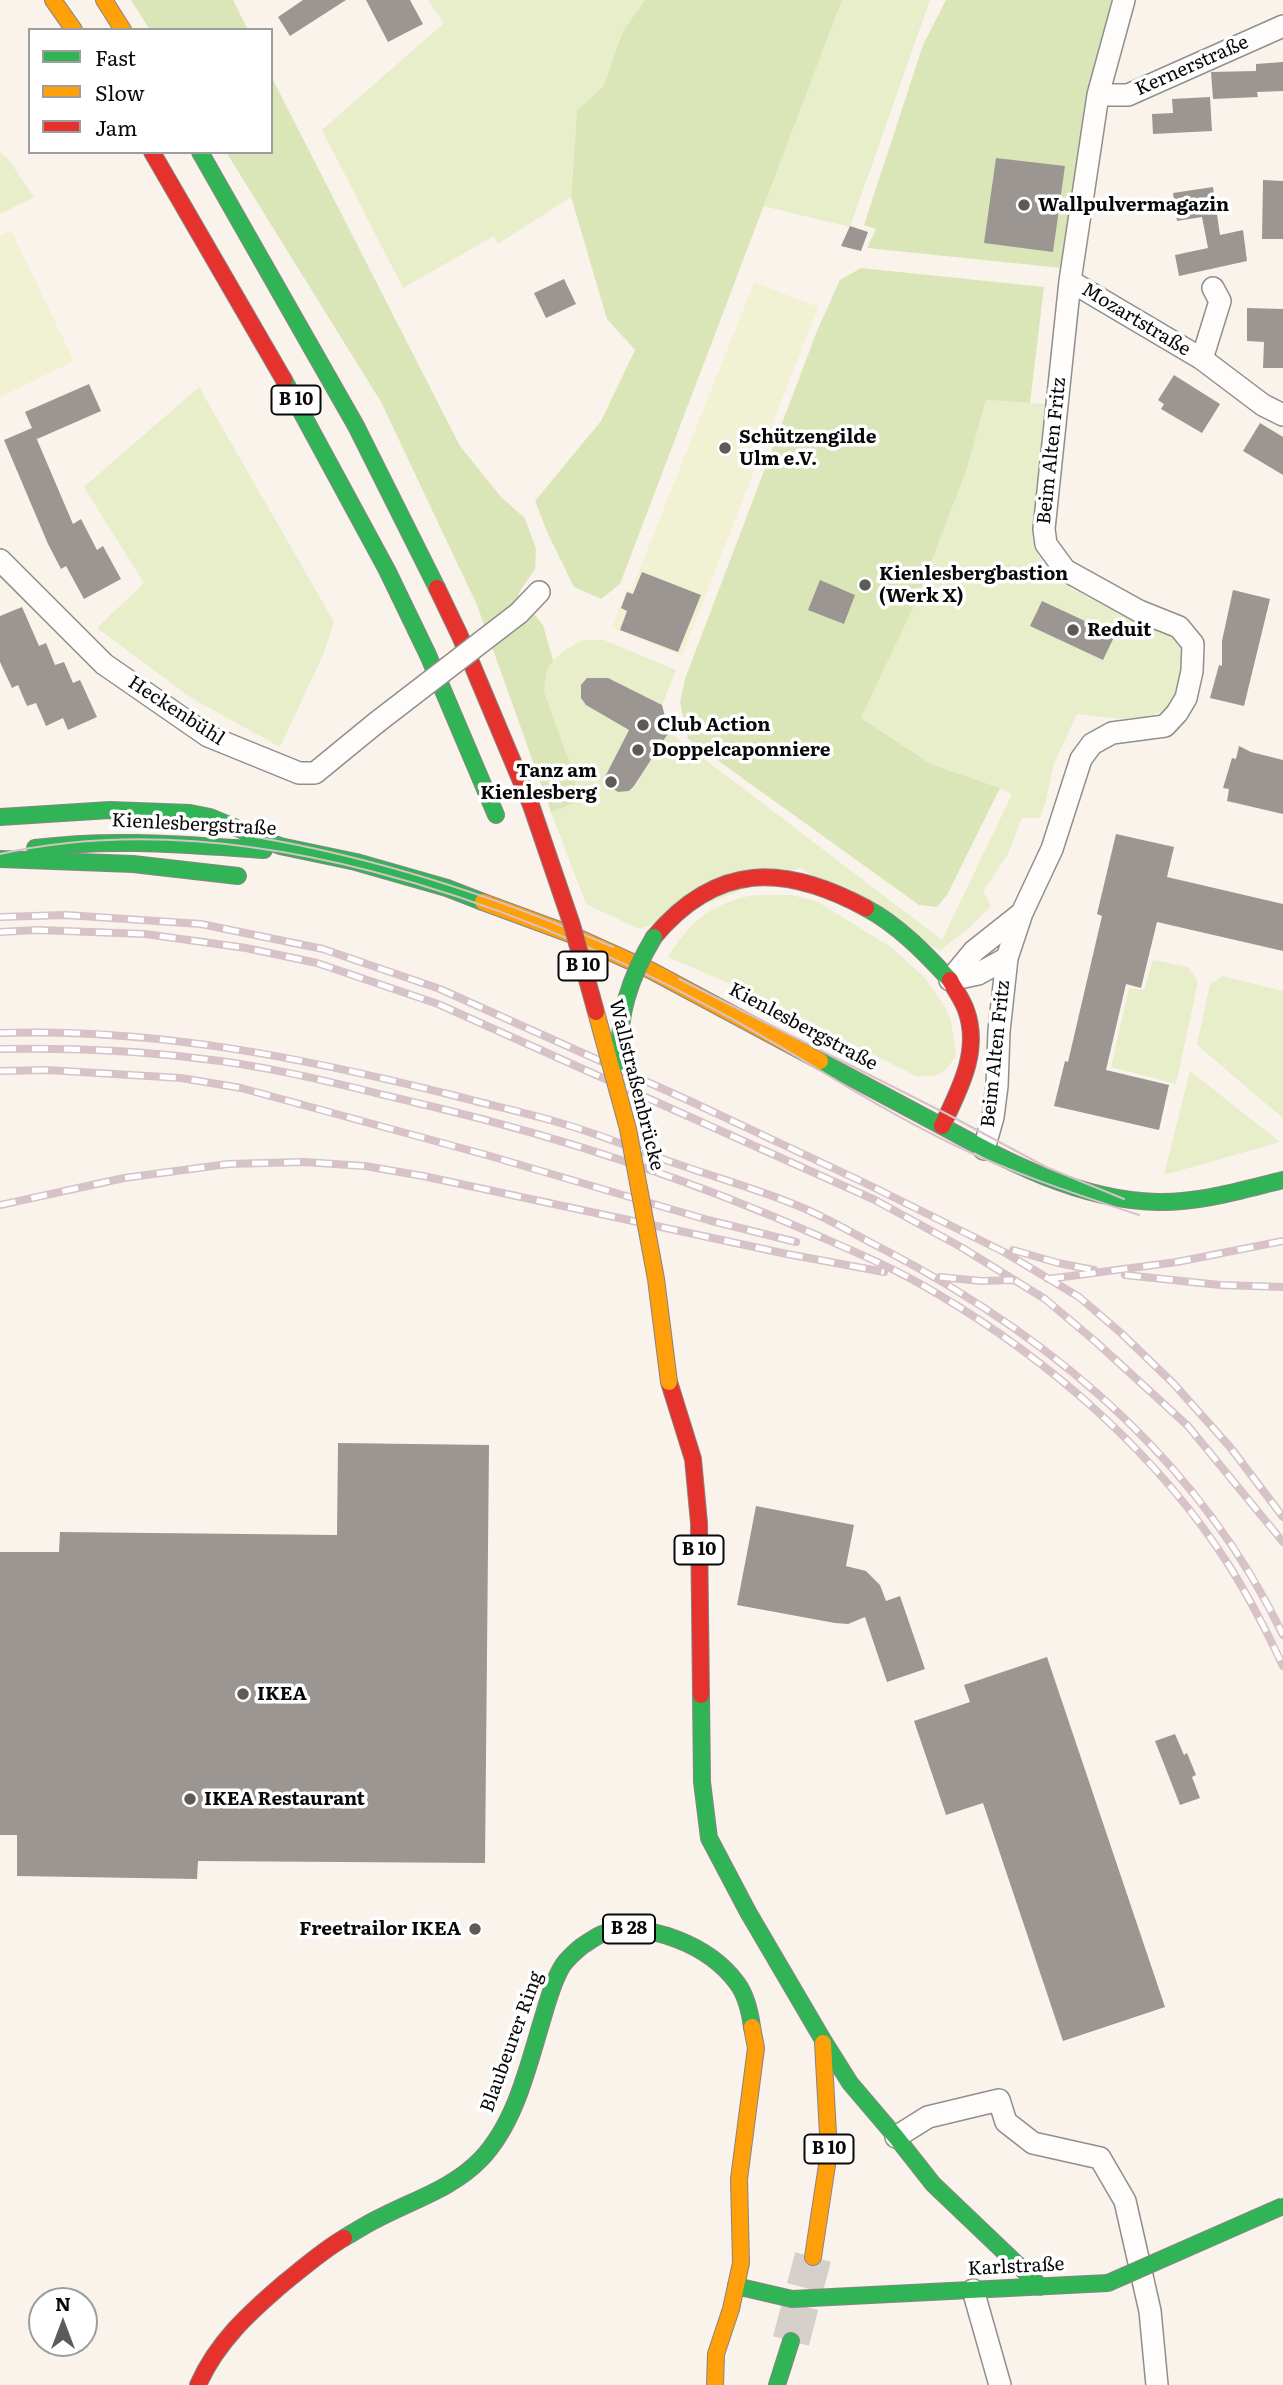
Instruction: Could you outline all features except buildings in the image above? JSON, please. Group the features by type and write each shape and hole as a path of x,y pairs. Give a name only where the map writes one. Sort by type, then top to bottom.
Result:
{"main road":[{"path":"53,0 73,28"},
{"path":"104,0 122,28"},
{"name":"B 10","path":"153,154 322,446 387,569 428,655 496,815"},
{"name":"Wallstraßenbrücke","path":"201,154 349,414 460,635 531,805 572,925 628,1129 656,1279 669,1382 693,1459 699,1523 702,1782 709,1838 748,1912 823,2040"},
{"name":"Kienlesbergstraße","path":"0,817 91,810 190,813 209,817 267,842 356,862 447,888 580,939 690,990 984,1149 1033,1171 1094,1193 1142,1201 1185,1201 1283,1180"},
{"name":"Kienlesbergstraße","path":"0,857 52,845 121,841 304,851"},
{"path":"0,857 133,864 237,876"},
{"path":"628,1129 619,1050 622,1014 631,976 654,937 677,912 702,893 730,882 755,877 794,878 823,886 873,912 920,949 950,980 966,1009 971,1031 971,1058 942,1126"},
{"name":"Blaubeurer Ring","path":"198,2385 208,2362 242,2319 323,2250 380,2217 455,2182 482,2158 501,2133 520,2089 551,1992 564,1963 602,1933 628,1929 657,1934 687,1944 716,1960 738,1984 750,2009 756,2048 739,2179 741,2263 732,2309 716,2354 715,2385"},
{"path":"823,2040 850,2082 933,2184 1041,2287"},
{"name":"B 10","path":"813,2257 829,2152 823,2040"},
{"name":"Karlstraße","path":"736,2286 792,2299 1108,2283 1283,2206"},
{"path":"732,2309 745,2297 764,2292"},
{"path":"777,2385 791,2341"}],"street":[{"name":"Beim Alten Fritz","path":"984,1149 993,1117 997,1086 999,1031 1007,958 1022,913 1052,849 1081,759 1092,744 1112,733 1165,726 1186,698 1192,671 1193,644 1179,627 1139,611 1065,570 1046,544 1044,530 1070,281 1098,95 1124,0"},
{"name":"Kernerstraße","path":"1098,95 1128,94 1283,26"},
{"name":"Mozartstraße","path":"1070,281 1202,359 1262,405 1283,415"},
{"name":"Mozartstraße","path":"1202,359 1220,301 1213,288"},
{"name":"Heckenbühl","path":"0,560 104,664 208,736 299,773 315,774 376,723 519,613 539,592"},
{"name":"Beim Alten Fritz","path":"950,980 974,951 1022,913"},
{"name":"Beim Alten Fritz","path":"950,980 978,974 1007,958"},
{"path":"896,2137 928,2117 999,2100 1006,2122 1033,2143 1100,2158 1125,2200 1150,2311 1157,2385"},
{"path":"973,2290 1000,2385"}],"green space":[{"path":"131,0 233,0 247,28 149,28"},
{"path":"428,0 645,0 623,31 603,87 577,110 571,197 498,244 494,236 403,288 322,130 444,23"},
{"path":"645,0 842,0 620,584 601,599 574,587 535,501 601,421 635,350 607,319 571,197 577,110 603,87 623,31"},
{"path":"842,0 930,0 850,227 763,206"},
{"path":"946,0 1113,0 1091,103 1062,268 867,248 876,229 864,225 923,45"},
{"path":"273,80 460,446 501,497 525,518 536,549 535,569 518,594 543,625 553,660 547,670 544,692 575,778 576,802 551,812 477,605 381,402 227,154 273,154"},
{"path":"0,152 8,159 34,197 0,214"},
{"path":"11,230 74,361 0,397 0,236"},
{"path":"861,268 1044,287 1030,403 986,400 966,472 915,604 861,718 931,764 1000,788 947,895 937,907 919,905 688,739 680,702 685,679 817,331 840,280"},
{"name":"Schützengilde Ulm e.V.","path":"754,282 818,307 682,656 612,628 626,590 631,591"},
{"path":"199,387 334,622 323,655 280,747 193,699 97,628 144,583 84,487"},
{"path":"986,400 1045,404 1032,530 1040,557 1052,574 1069,587 1132,620 1166,632 1177,641 1183,648 1181,671 1176,694 1168,706 1160,712 1137,718 1077,714 1053,766 1040,818 1022,818 1008,854 983,891 991,906 940,951 800,868 639,929 586,904 551,812 544,692 547,670 553,660 583,640 604,640 676,670 662,705 629,730 606,777 610,786 618,792 629,791 634,787 669,732 942,940 1012,794 931,764 861,718 915,604 966,472"},
{"path":"754,895 792,895 818,902 891,947 924,977 945,1007 951,1020 956,1056 948,1067 940,1074 916,1076 745,990 668,957 694,924 715,908"},
{"path":"1153,960 1188,967 1198,982 1176,1084 1111,1067 1129,988 1144,990"},
{"path":"1223,976 1283,991 1283,1118 1197,1045 1210,984"},
{"path":"1190,1071 1280,1142 1164,1175"}],"tunnel":[{"path":"791,2341 813,2257"}],"tram line":[{"path":"255,837 347,856 437,881 526,912 613,947"},
{"path":"0,854 91,841 184,841 278,851 372,871 464,899 554,933 640,972 721,1013 892,1113 973,1154 1043,1182 1139,1215"},
{"path":"679,979 1046,1167 1124,1199"}],"railway":[{"path":"0,917 66,915 201,924 323,949 440,989 692,1102 1004,1252 1079,1297 1173,1383 1230,1447 1283,1517"},
{"path":"0,932 37,930 145,934 246,948 317,963 438,1004 875,1200 961,1247 1045,1299 1188,1426 1283,1542"},
{"path":"0,1033 117,1035 230,1048 343,1069 573,1127 768,1194 818,1215 945,1284 1005,1322 1062,1364 1115,1409 1164,1459 1209,1513 1249,1572 1283,1635"},
{"path":"0,1049 122,1051 225,1062 313,1078 430,1106 530,1132 677,1179 726,1197 880,1263 936,1293 1020,1348 1099,1413 1136,1449 1202,1526 1230,1567 1283,1666"},
{"path":"0,1071 47,1070 181,1078 241,1088 490,1156 708,1220 796,1242"},
{"path":"0,1205 124,1178 228,1164 304,1162 365,1166 884,1272"},
{"path":"1048,1279 1177,1262 1283,1241"},
{"path":"1013,1250 1094,1270"},
{"path":"1125,1275 1220,1285 1283,1287"},
{"path":"940,1277 981,1281 1013,1280"}],"traffic: fast":[{"path":"201,154 356,426 437,588"},
{"path":"284,380 387,570 428,655 496,815"},
{"path":"0,817 110,810 190,813 210,817 280,846 356,862 447,888 483,902"},
{"path":"35,848 121,843 264,850"},
{"path":"0,859 133,864 238,876"},
{"path":"866,908 900,931 950,980"},
{"path":"620,1062 621,1029 627,997 638,967 654,937"},
{"path":"820,1061 1016,1164 1043,1176 1099,1194 1128,1200 1173,1202 1221,1195 1283,1180"},
{"path":"701,1695 702,1782 709,1838 748,1912 823,2040 850,2083 896,2137"},
{"path":"344,2238 376,2219 434,2192 458,2178 481,2159 504,2127 513,2109 560,1970 577,1950 599,1935 622,1930 641,1931 659,1934 695,1948 711,1958 737,1983 747,2004 752,2027"},
{"path":"896,2137 933,2184 1041,2287"},
{"path":"1108,2283 1283,2206"},
{"path":"736,2286 792,2299 1108,2283"},
{"path":"777,2385 791,2341"}],"traffic: slow":[{"path":"53,0 73,28"},
{"path":"104,0 122,28"},
{"path":"483,902 570,934 652,971 820,1061"},
{"path":"596,1012 628,1129 656,1279 669,1382"},
{"path":"715,2385 716,2354 731,2309 741,2263 739,2179 756,2048 752,2027"},
{"path":"813,2257 829,2152 823,2043"}],"traffic: jam":[{"path":"153,154 284,380"},
{"path":"437,588 531,805"},
{"path":"531,805 572,925 596,1012"},
{"path":"654,937 678,912 702,895 727,883 753,878 779,878 807,883 866,908"},
{"path":"942,1126 966,1070 971,1040 966,1010 950,980"},
{"path":"669,1382 693,1459 699,1523 701,1695"},
{"path":"198,2385 224,2342 246,2317 306,2265 344,2238"}],"place":[{"name":"Wallpulvermagazin","path":"1024,205"},
{"name":"Schützengilde Ulm e.V.","path":"725,448"},
{"name":"Kienlesbergbastion (Werk X)","path":"865,585"},
{"name":"Reduit","path":"1073,630"},
{"name":"Club Action","path":"643,725"},
{"name":"Doppelcaponniere","path":"638,750"},
{"name":"Tanz am Kienlesberg","path":"611,782"},
{"name":"IKEA","path":"243,1694"},
{"name":"IKEA Restaurant","path":"190,1799"},
{"name":"Freetrailor IKEA","path":"475,1929"}]}
